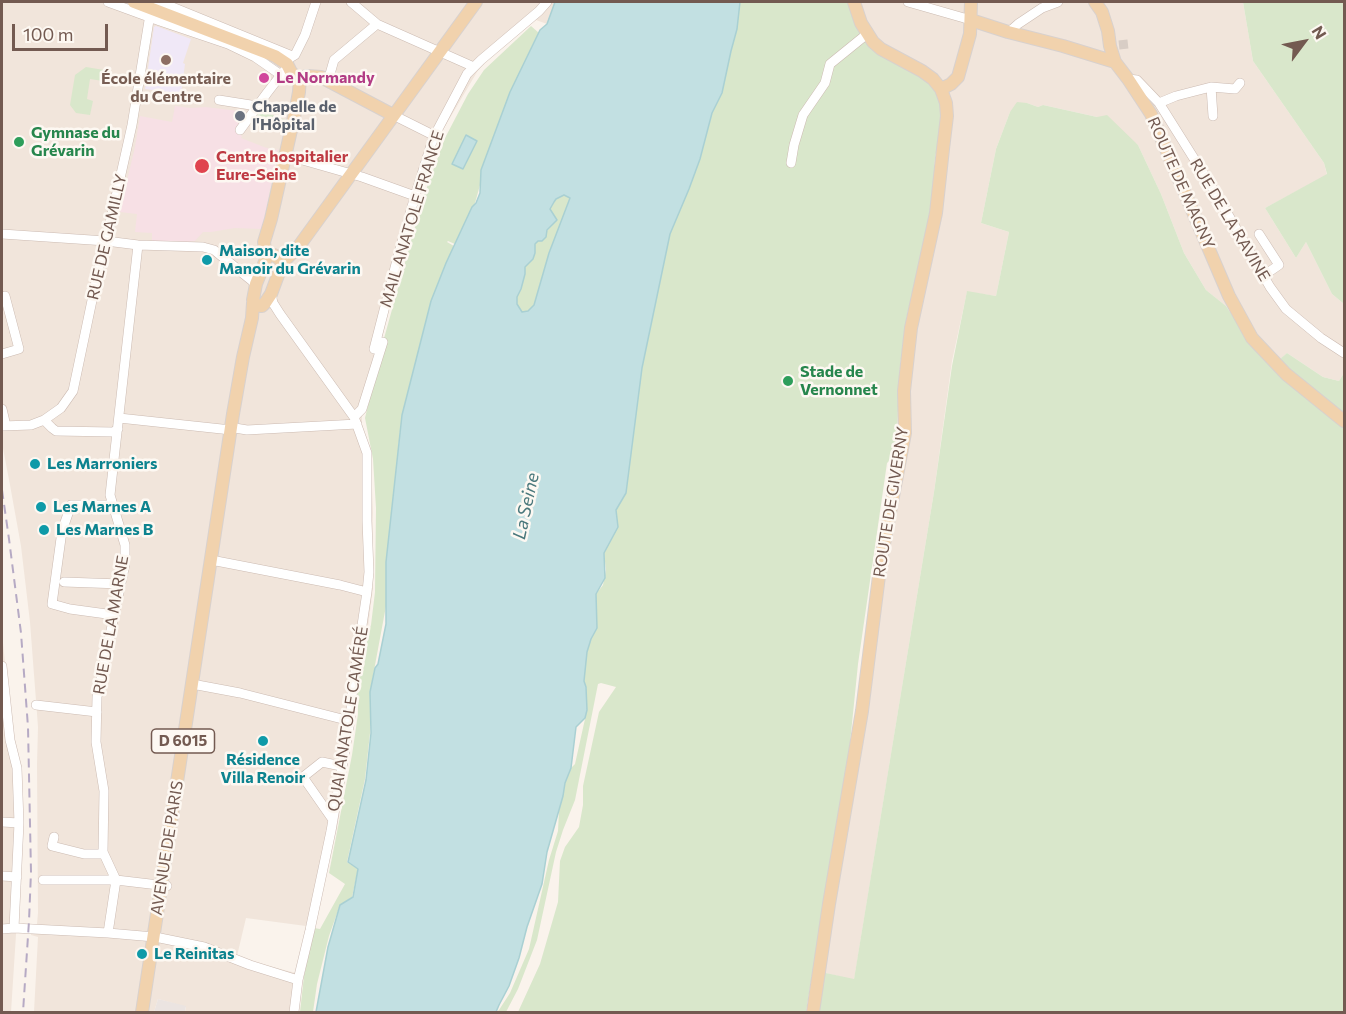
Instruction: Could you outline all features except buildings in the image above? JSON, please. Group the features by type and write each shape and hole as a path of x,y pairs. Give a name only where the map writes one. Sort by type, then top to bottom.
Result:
{"main road":[{"path":"134,2 153,7 270,53 289,63 291,72 306,77 321,77 393,115"},
{"name":"D 6015","path":"275,258 271,294 257,304 253,295 256,284 275,258 290,255 308,233 476,2"},
{"path":"854,2 867,34 881,49 923,72 941,89 958,77 968,46 971,2"},
{"path":"971,20 1115,62 1114,46 1102,12 1095,2"},
{"name":"ROUTE DE MAGNY","path":"1115,62 1151,114 1236,310 1252,338 1286,374 1344,422"},
{"path":"275,258 264,242 299,92 306,77"},
{"name":"ROUTE DE GIVERNY","path":"813,1012 862,711 881,560 904,433 904,391 911,328 936,213 947,116 946,103 941,89"},
{"name":"AVENUE DE PARIS","path":"148,1012 231,430 243,357 257,304"},
{"name":"AVENUE DE PARIS","path":"142,1012 157,938"}],"street":[{"path":"108,2 153,7"},
{"path":"240,130 289,63 305,35 315,2"},
{"path":"351,2 377,24 474,67"},
{"name":"MAIL ANATOLE FRANCE","path":"356,421 383,342 374,349 415,196 435,136 463,81 474,67 547,2"},
{"path":"908,2 971,20"},
{"path":"1010,33 1018,24 1042,8 1058,2"},
{"name":"RUE DE GAMILLY","path":"44,420 61,408 73,391 132,125 141,61 153,7"},
{"path":"327,81 334,60 377,24"},
{"path":"791,163 803,115 825,83 830,64 867,34"},
{"name":"RUE DE LA RAVINE","path":"1128,79 1137,80 1159,103 1215,192 1263,276 1286,309 1321,338 1344,353"},
{"path":"1159,103 1211,87 1235,89 1240,83"},
{"path":"1211,87 1212,116"},
{"path":"219,100 257,106"},
{"path":"393,115 435,136"},
{"path":"285,155 415,196"},
{"path":"2,234 138,245 203,247 214,250 256,284"},
{"path":"1260,234 1279,266 1263,276"},
{"name":"RUE DE LA MARNE","path":"116,880 103,852 104,790 96,742 97,697 125,564 124,545 110,495 138,245"},
{"name":"QUAI ANATOLE CAMÉRÉ","path":"271,294 273,303 280,314 356,421 367,453 368,592 333,820 298,980 294,1012"},
{"path":"2,354 19,349 5,296"},
{"path":"257,304 274,308 280,314"},
{"path":"2,409 4,426 31,424 44,420 56,431 113,432 118,423 231,430 356,421"},
{"path":"113,505 71,505 62,531 52,604 114,615"},
{"path":"214,561 368,592"},
{"path":"64,582 121,584"},
{"path":"2,666 10,740 17,768 19,823 14,928"},
{"path":"195,685 240,693 350,721"},
{"path":"36,705 97,711"},
{"path":"333,820 303,777 322,762 341,766"},
{"path":"2,822 19,823"},
{"path":"54,837 52,846 84,854 104,854"},
{"path":"2,876 17,877"},
{"path":"43,880 116,880 165,886"},
{"path":"108,933 116,880"},
{"path":"2,929 108,933 157,938 204,947 298,980"}],"shaded area":[{"path":"2,2 555,2 547,24 536,20 487,60 477,72 437,140 411,223 362,416 371,462 373,513 370,585 373,588 368,627 365,632 359,667 355,716 337,829 306,926 246,918 237,956 303,975 298,1012 185,1012 186,1007 158,999 154,1012 34,1012 38,937 31,935 31,924 37,924 38,913 38,727 30,622 21,546 2,443"},
{"path":"848,2 1243,2 1253,61 1324,163 1327,175 1265,208 1296,258 1306,242 1332,294 1344,304 1344,373 1339,381 1323,377 1287,353 1272,367 1249,340 1226,306 1206,290 1184,253 1161,194 1138,145 1097,117 1027,103 1010,112 996,149 981,223 1009,232 996,296 967,292 952,361 934,492 854,980 821,972 896,455 900,366 907,315 942,122 876,50"},
{"name":"École élémentaire du Centre","path":"156,26 191,39 183,63 185,64 181,94 145,89"},
{"name":"Centre hospitalier Eure-Seine","path":"175,106 239,111 234,118 239,122 235,131 242,136 241,138 264,147 278,149 262,229 235,228 203,232 195,241 180,243 152,242 152,233 135,232 137,214 120,212 140,116 172,122"},
{"path":"2,633 12,733 17,919 11,1012 2,1012"},
{"path":"158,999 186,1006 185,1012 154,1012"}],"green space":[{"path":"740,2 848,2 857,26 934,88 941,105 942,122 935,158 931,217 907,315 900,366 896,455 887,463 858,664 850,743 806,1012 518,1012 540,964 558,902 560,861 565,847 579,827 583,805 583,786 599,712 616,687 601,683 598,684 575,800 556,852 537,940 518,989 506,1012 496,1012 510,993 529,949 549,860 558,831 559,811 565,783 575,764 587,710 584,681 587,652 597,628 596,594 603,585 606,570 604,553 615,530 616,510 626,493 642,368 670,234 700,159 712,113 722,93"},
{"path":"1243,2 1344,2 1344,304 1332,294 1306,242 1296,258 1265,208 1327,174 1324,163 1253,61"},
{"path":"531,26 539,33 494,135 475,203 457,245 447,242 454,246 436,288 400,431 389,538 386,606 370,692 370,733 365,779 347,862 358,869 352,897 340,905 329,936 317,984 313,1012 300,1012 304,976 314,928 320,929 345,884 329,873 352,755 358,714 357,685 359,674 364,667 375,592 376,508 373,459 365,418 383,342 423,198 445,138 468,94 484,70"},
{"path":"86,67 104,70 103,81 90,79 87,99 93,101 90,115 76,113 70,105 75,75"},
{"path":"1017,102 1038,107 1043,105 1097,117 1107,115 1138,145 1161,194 1184,253 1206,290 1226,306 1249,340 1272,366 1287,353 1323,377 1339,381 1344,373 1344,1012 818,1012 821,972 854,979 934,492 952,366 967,291 996,296 1009,232 981,223 996,149 1010,112"},
{"path":"259,110 286,120 284,127 267,122 262,125 252,119"},
{"path":"564,195 570,197 549,253 534,305 528,311 522,312 517,304 517,297 525,274 525,267 533,259 535,244 557,220 550,209 556,199"}],"water":[{"name":"La Seine","path":"555,2 740,2 737,29 722,93 712,113 700,159 670,234 642,368 626,493 616,510 618,527 604,553 605,578 596,594 597,628 587,652 584,681 587,710 585,718 576,727 571,768 547,852 542,884 509,986 496,1012 316,1012 328,947 340,905 353,897 358,869 348,862 366,780 371,733 370,692 386,624 386,562 402,415 431,301 446,263 480,193 481,170 510,92 540,30 547,24","holes":["564,195 570,198 549,253 534,305 528,311 522,312 517,304 517,297 521,289 525,267 533,259 535,244 546,237 547,230 557,220 550,209 554,202"]},
{"path":"466,135 477,141 463,169 452,164"}],"tunnel":[{"path":"1119,45 1128,44"}],"railway":[{"path":"2,490 21,633 28,727 31,872 23,1012"}],"place":[{"name":"École élémentaire du Centre","path":"166,60"},
{"name":"Le Normandy","path":"264,78"},
{"name":"Chapelle de l'Hôpital","path":"240,116"},
{"name":"Gymnase du Grévarin","path":"19,142"},
{"name":"Centre hospitalier Eure-Seine","path":"202,166"},
{"name":"Maison, dite Manoir du Grévarin","path":"207,260"},
{"name":"Stade de Vernonnet","path":"788,381"},
{"name":"Les Marroniers","path":"35,464"},
{"name":"Les Marnes A","path":"41,507"},
{"name":"Les Marnes B","path":"44,530"},
{"name":"Résidence Villa Renoir","path":"263,741"},
{"name":"Le Reinitas","path":"142,954"}]}
